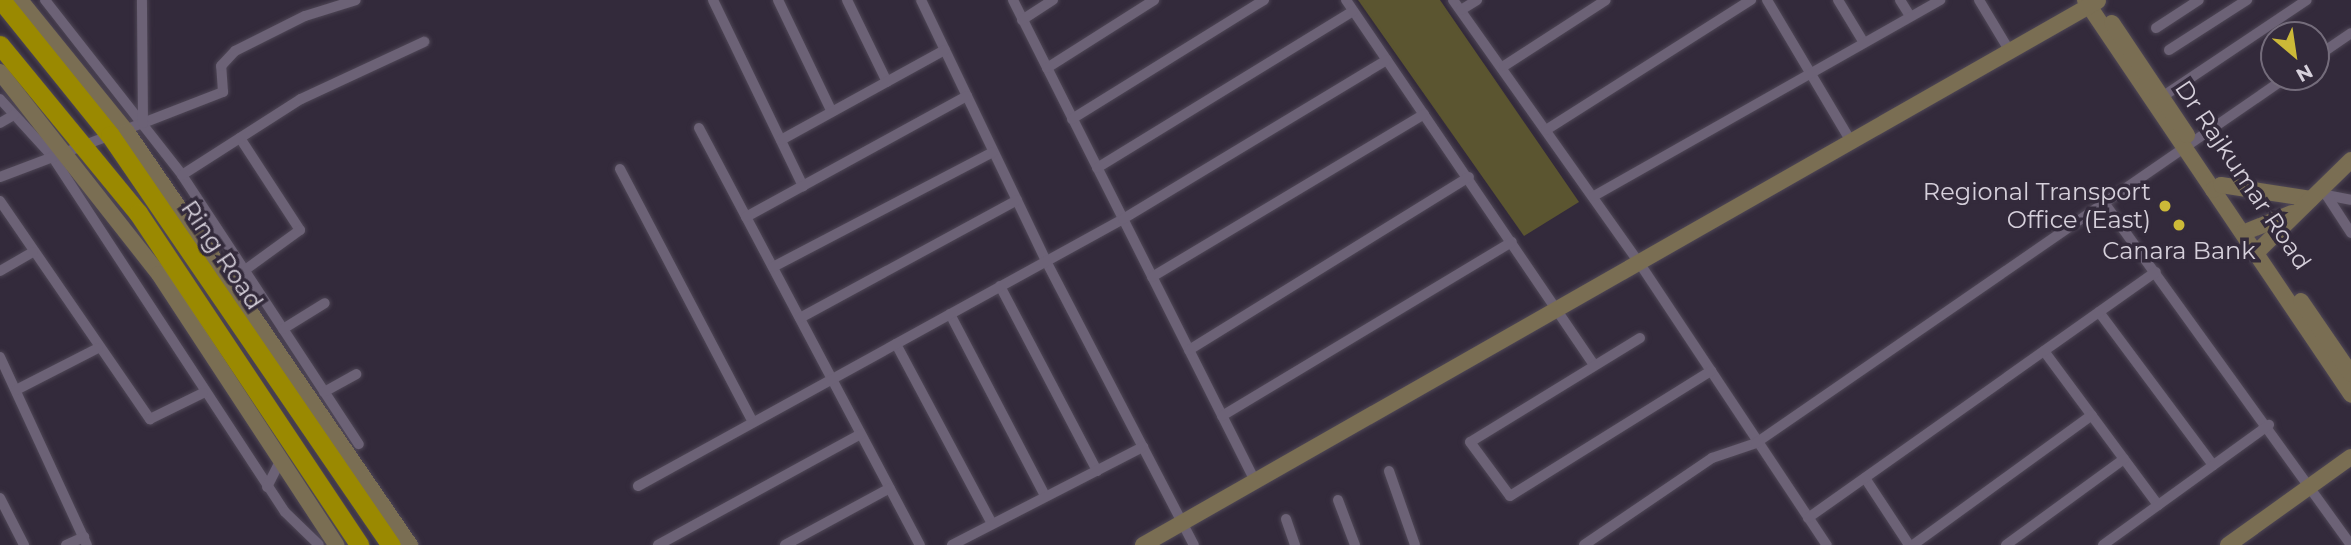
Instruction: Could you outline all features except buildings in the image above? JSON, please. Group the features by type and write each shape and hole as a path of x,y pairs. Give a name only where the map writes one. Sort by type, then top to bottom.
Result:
{"highway":[{"name":"Ring Road","path":"1,0 119,133 391,545"},
{"name":"Ring Road","path":"0,45 67,151 138,213 359,545"}],"street":[{"path":"20,0 119,133 410,545"},
{"path":"45,0 183,175 359,444"},
{"path":"142,0 143,123"},
{"path":"0,177 223,92 221,66 235,51 305,16 356,0"},
{"path":"713,0 803,186"},
{"path":"778,0 832,112"},
{"path":"847,0 887,82"},
{"path":"921,0 1046,261 1194,545"},
{"path":"1013,0 1256,482"},
{"path":"1022,20 1054,0"},
{"path":"1047,68 1154,0"},
{"path":"1072,119 1264,0"},
{"path":"1346,0 1469,177 1593,363"},
{"path":"1453,0 1504,66 1594,196 1756,443 1827,545"},
{"path":"1461,10 1477,0"},
{"path":"1504,66 1606,0"},
{"path":"1546,130 1751,0"},
{"path":"1767,0 1850,140"},
{"path":"1838,0 1864,43"},
{"path":"1900,0 1910,16"},
{"path":"1594,196 1940,0"},
{"path":"1979,0 2009,50"},
{"path":"2156,27 2199,0"},
{"path":"2169,50 2247,0"},
{"path":"2162,97 2307,0"},
{"path":"1143,545 2092,2"},
{"name":"Dr Rajkumar Road","path":"2092,2 2162,97 2188,145"},
{"name":"Dr Rajkumar Road","path":"2092,2 2260,250 2351,374"},
{"path":"1097,168 1353,11"},
{"path":"2330,47 2351,33"},
{"path":"183,175 301,99 424,42"},
{"path":"781,140 945,50"},
{"path":"638,486 1123,219 1387,60"},
{"path":"0,72 67,151 159,274 336,545"},
{"path":"1584,545 1712,458 1756,443 2267,91"},
{"path":"746,217 967,96"},
{"path":"0,99 15,115 67,151 204,393 267,487 319,545"},
{"path":"1152,277 1424,114"},
{"path":"0,123 15,115"},
{"path":"699,128 920,545"},
{"path":"240,138 300,230 245,270"},
{"path":"773,267 993,152"},
{"path":"2247,231 2295,212 2320,195 2351,160"},
{"path":"620,169 753,422"},
{"path":"1189,351 1469,177"},
{"path":"2217,187 2351,200"},
{"path":"2320,195 2351,233"},
{"path":"800,318 1017,200"},
{"path":"0,201 98,348 150,419 204,393"},
{"path":"2105,204 2312,484 2350,545"},
{"path":"2260,250 2295,212"},
{"path":"1222,416 1512,242"},
{"name":"Dr Rajkumar Road","path":"2260,250 2351,394"},
{"path":"0,271 33,252"},
{"path":"1808,518 2156,272"},
{"path":"1000,286 1097,471"},
{"path":"283,329 326,303"},
{"path":"2099,312 2213,465"},
{"path":"950,314 1045,496"},
{"path":"1640,338 1593,363 1470,442 1510,496 1711,371"},
{"path":"896,344 992,524"},
{"path":"16,390 98,348"},
{"path":"2045,351 2158,505"},
{"path":"0,357 85,541 66,545"},
{"path":"324,392 356,374"},
{"path":"1865,478 1911,545 2092,415"},
{"path":"2102,545 2269,425"},
{"path":"657,545 861,434"},
{"path":"953,545 1143,447"},
{"path":"2228,545 2351,457"},
{"path":"2006,545 2124,459"},
{"path":"267,487 280,462"},
{"path":"1389,471 1415,545"},
{"path":"785,545 890,488"},
{"path":"0,498 24,545"},
{"path":"1338,500 1355,545"},
{"path":"1286,519 1295,545"}],"shaded area":[{"path":"1358,0 1440,0 1579,202 1524,236"}],"place":[{"name":"Regional Transport Office (East)","path":"2165,206"},
{"name":"Canara Bank","path":"2179,225"}]}
